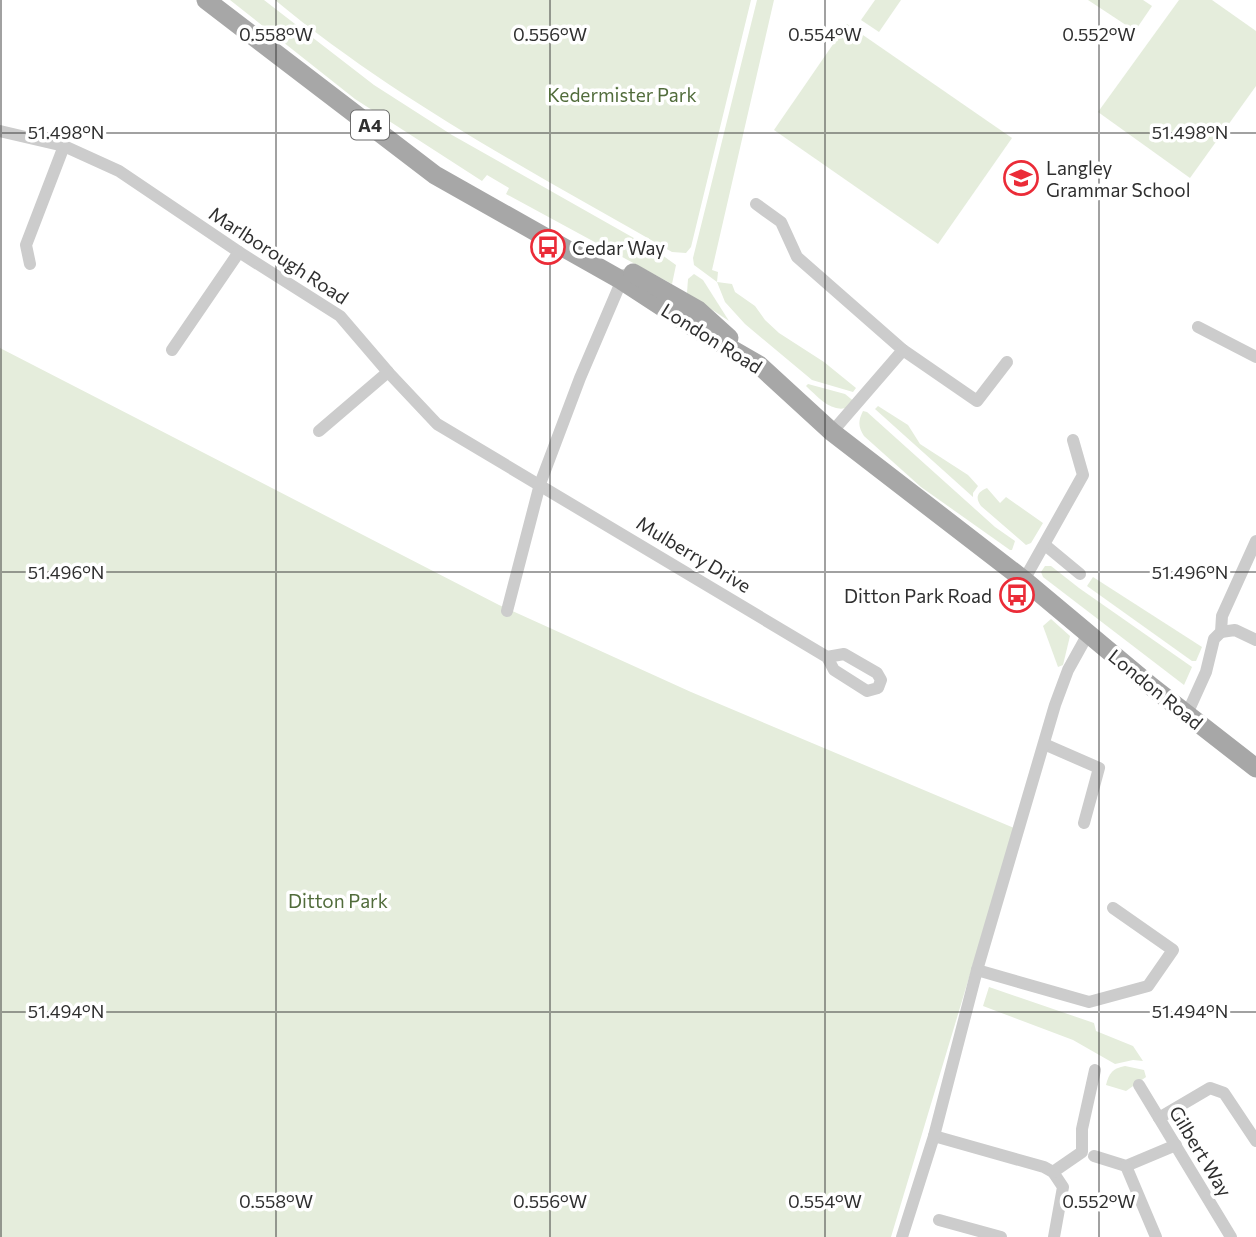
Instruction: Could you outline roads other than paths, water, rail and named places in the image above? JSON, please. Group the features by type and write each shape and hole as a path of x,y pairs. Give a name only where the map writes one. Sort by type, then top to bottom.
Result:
{"main road":[{"name":"London Road","path":"206,0 435,175 543,236 574,239 624,275 698,310 832,432 1024,580 1256,768"}],"street":[{"name":"Marlborough Road","path":"0,131 64,146 119,171 340,316 436,424 540,484"},
{"path":"30,264 26,245 64,146"},
{"path":"756,204 781,222 797,257 903,349 977,401 1007,362"},
{"path":"172,350 239,252"},
{"path":"507,611 540,484 624,275"},
{"path":"1198,327 1256,356"},
{"path":"832,432 903,349"},
{"path":"318,431 388,372"},
{"path":"1024,580 1083,475 1073,440"},
{"name":"Mulberry Drive","path":"540,484 827,657"},
{"path":"1221,632 1222,615 1256,541"},
{"path":"1045,545 1080,574"},
{"path":"1187,714 1206,671 1214,639 1221,632 1235,631 1256,640"},
{"path":"902,1237 934,1136 976,970 1044,744 1068,670 1088,634"},
{"path":"1044,744 1099,768 1084,823"},
{"path":"976,970 1089,1002 1148,986 1173,950 1113,908"},
{"path":"1088,1154 1082,1129 1095,1070"},
{"name":"Gilbert Way","path":"1139,1085 1231,1237"},
{"path":"1159,1118 1210,1088 1224,1093 1256,1142"},
{"path":"934,1136 1044,1167 1053,1172 1063,1187 1054,1237"},
{"path":"1053,1172 1088,1154 1126,1166 1176,1145"},
{"path":"1126,1166 1156,1237"},
{"path":"939,1220 1002,1237"}],"place":[{"name":"Langley Grammar School","path":"1021,178"},
{"name":"Cedar Way","path":"548,247"},
{"name":"Ditton Park Road","path":"1017,595"}],"park label":[{"name":"Kedermister Park","path":"622,94"},
{"name":"Ditton Park","path":"338,900"}]}
